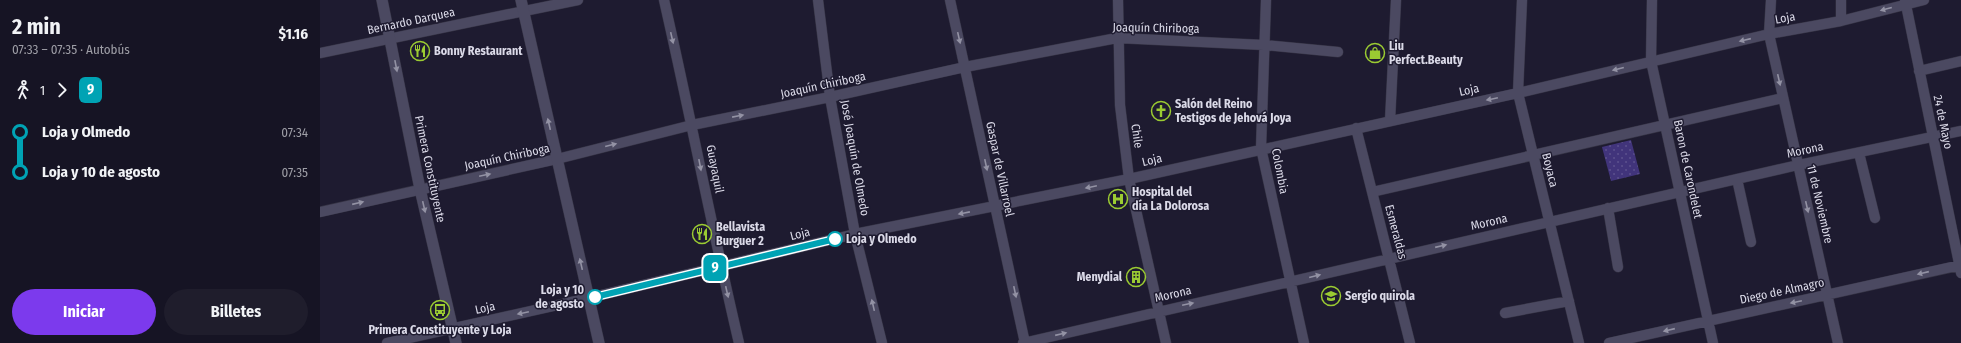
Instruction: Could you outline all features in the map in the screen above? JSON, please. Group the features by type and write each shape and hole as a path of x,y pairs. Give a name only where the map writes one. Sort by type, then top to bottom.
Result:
{"main road":[{"name":"Primera Constituyente","path":"382,0 420,189 456,343"},
{"path":"522,5 599,343"}],"street":[{"name":"Bernardo Darquea","path":"320,53 390,38 522,5 578,0"},
{"name":"Guayaquil","path":"664,0 692,125 721,267 739,343"},
{"name":"José Joaquín de Olmedo","path":"818,0 830,97 855,234 882,343"},
{"name":"Gaspar de Villarroel","path":"950,0 966,67 995,206 1015,289 1024,343"},
{"name":"Chile","path":"1118,0 1117,38 1120,106 1129,179 1166,343"},
{"name":"Colombia","path":"1266,0 1261,148 1304,343"},
{"path":"1390,121 1396,0"},
{"name":"Boyaca","path":"1522,0 1518,93 1579,343"},
{"name":"Baron de Carondelet","path":"1652,0 1651,61 1713,343"},
{"name":"11 de Noviembre","path":"1771,0 1768,34 1838,343"},
{"path":"1841,0 1841,21"},
{"name":"Loja","path":"387,343 589,298 855,234 1129,179 1261,148 1518,93 1768,34 1841,21 1905,2 1924,0"},
{"name":"24 de Mayo","path":"1905,2 1960,268"},
{"name":"Joaquín Chiriboga","path":"320,212 557,160 692,125 966,67 1117,38 1264,45 1338,52"},
{"path":"1919,70 1961,61"},
{"path":"1372,192 1783,98"},
{"name":"Esmeraldas","path":"1356,128 1390,258 1410,343"},
{"name":"Morona","path":"1024,343 1549,221 1798,165 1961,131"},
{"path":"1859,153 1875,218"},
{"path":"1737,179 1751,242"},
{"path":"1608,208 1618,267"},
{"name":"Diego de Almagro","path":"1609,343 1827,295 1960,268"},
{"path":"1505,313 1569,301"}],"shaded area":[{"path":"1631,140 1640,174 1611,181 1602,147"}],"bus line":[{"name":"9","path":"595,297 835,239"}],"place":[{"name":"Bonny Restaurant","path":"420,51"},
{"name":"Liu Perfect.Beauty","path":"1375,53"},
{"name":"Salón del Reino Testigos de Jehová Joya","path":"1161,111"},
{"name":"Hospital del día La Dolorosa","path":"1118,199"},
{"name":"Bellavista Burguer 2","path":"702,234"},
{"name":"Loja y Olmedo","path":"835,239"},
{"name":"Menydial","path":"1136,277"},
{"name":"Sergio quirola","path":"1331,296"},
{"name":"Loja y 10 de agosto","path":"595,297"},
{"name":"Primera Constituyente y Loja","path":"440,310"}]}
